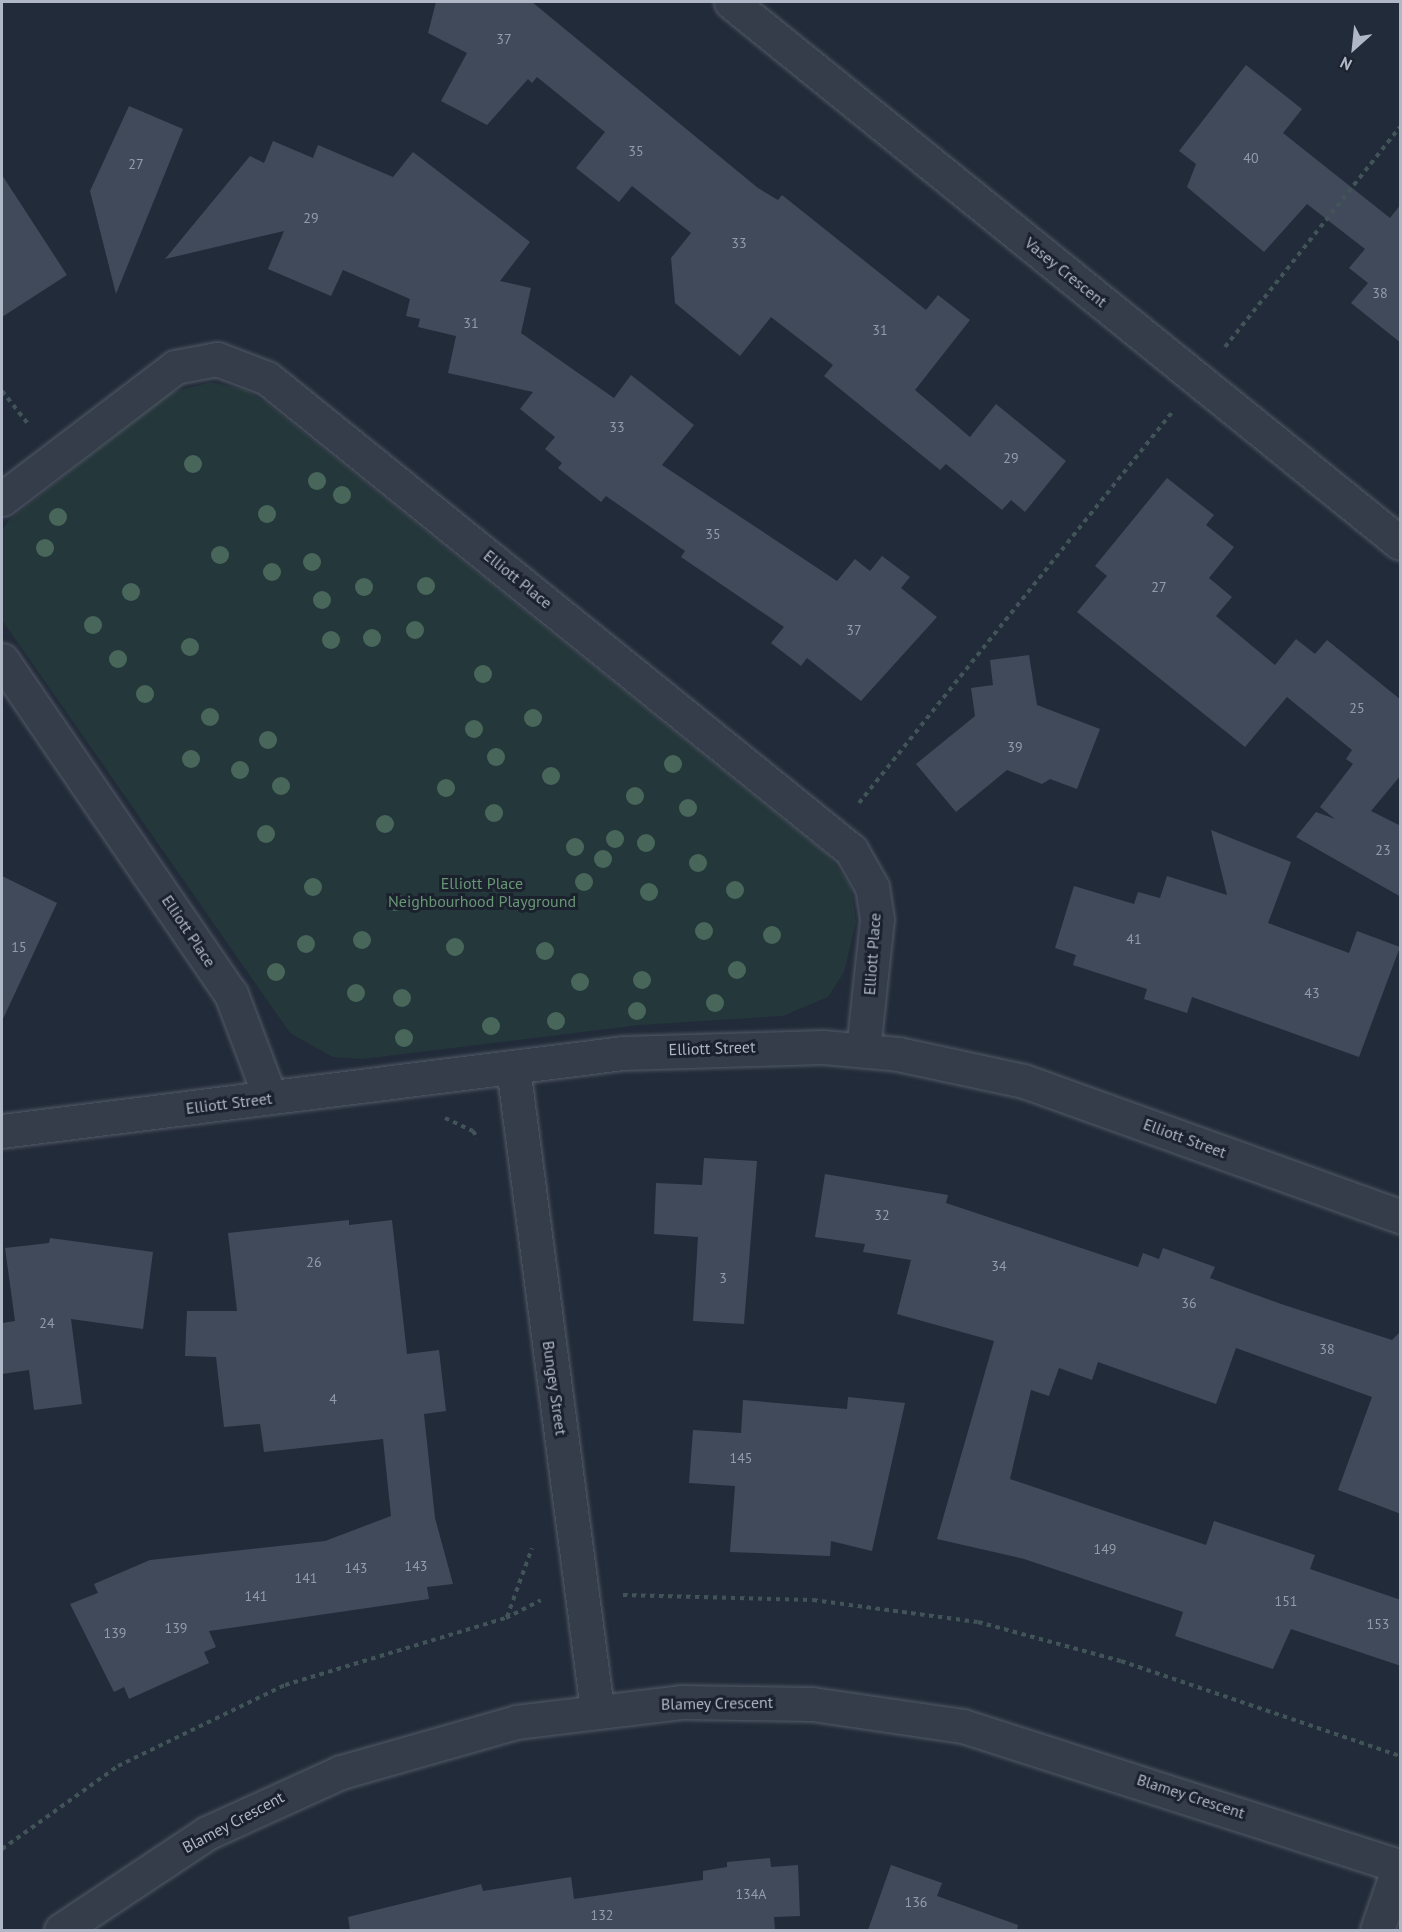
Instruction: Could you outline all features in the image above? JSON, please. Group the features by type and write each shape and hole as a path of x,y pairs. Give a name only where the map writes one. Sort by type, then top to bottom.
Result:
{"street":[{"name":"Vasey Crescent","path":"731,2 1401,543"},
{"name":"Elliott Place","path":"2,499 165,372 196,361 236,363 267,378 834,834 858,858 875,898 877,930 863,1050"},
{"name":"Elliott Place","path":"2,660 231,994 270,1097"},
{"name":"Elliott Street","path":"2,1131 513,1067 695,1047 863,1050 1024,1081 1401,1216"},
{"name":"Bungey Street","path":"513,1067 597,1709"},
{"name":"Blamey Crescent","path":"61,1930 207,1833 288,1793 443,1739 597,1709 681,1701 786,1702 963,1726 1400,1866"},
{"path":"1377,1930 1400,1866"}],"path":[{"path":"834,834 1401,127"}],"green space":[{"name":"Elliott Place Neighbourhood Playground","path":"211,382 246,390 268,404 830,857 851,887 856,922 844,972 828,997 783,1016 640,1025 362,1059 333,1057 290,1033 2,620 2,530 9,520 169,393"}],"building":[{"path":"436,2 532,2 758,188 778,200 782,195 926,310 938,295 970,320 915,390 970,437 996,404 1066,461 1025,512 1011,500 1002,510 946,464 940,470 824,376 833,365 771,317 740,356 675,303 671,258 691,233 632,186 619,202 576,168 605,132 537,77 532,83 528,79 487,125 441,101 467,53 428,33"},
{"path":"1246,65 1302,109 1283,133 1390,218 1401,204 1401,343 1351,303 1368,283 1349,268 1365,249 1307,204 1264,252 1187,187 1196,164 1179,151"},
{"path":"129,106 183,129 116,294 90,191"},
{"path":"273,141 313,158 318,145 393,177 413,152 530,242 500,281 531,288 521,333 614,398 631,375 694,425 662,465 837,581 855,559 870,571 882,556 910,577 901,588 937,617 861,701 807,658 801,666 771,643 784,627 681,557 685,551 606,496 601,502 558,468 562,463 545,449 555,437 520,409 533,392 448,373 456,336 418,327 420,319 406,316 410,299 343,270 331,296 268,269 284,231 165,259 250,156 264,163"},
{"path":"2,175 67,275 2,317"},
{"path":"1167,478 1214,515 1206,525 1234,547 1209,578 1232,597 1216,616 1275,665 1296,639 1315,654 1327,640 1401,700 1401,775 1371,811 1401,826 1401,897 1296,837 1316,812 1335,819 1320,807 1353,764 1346,759 1352,750 1287,697 1245,747 1077,612 1107,576 1095,566"},
{"path":"1029,655 1037,705 1100,729 1077,789 1050,779 1042,784 1007,770 956,812 916,764 975,716 971,688 993,685 990,660"},
{"path":"1211,830 1291,862 1268,923 1349,953 1357,931 1400,947 1359,1057 1192,997 1187,1013 1144,999 1147,989 1073,965 1076,955 1055,948 1074,886 1134,904 1138,892 1160,898 1167,876 1227,895"},
{"path":"2,876 57,903 2,1021"},
{"path":"704,1158 757,1161 744,1324 693,1321 698,1237 654,1234 656,1183 702,1185"},
{"path":"825,1174 948,1195 946,1203 1138,1267 1143,1253 1159,1259 1163,1248 1215,1267 1210,1278 1281,1304 1392,1340 1401,1331 1401,1514 1338,1490 1372,1397 1236,1348 1216,1404 1098,1362 1092,1380 1059,1368 1049,1396 1031,1390 1010,1479 1206,1545 1214,1521 1315,1555 1310,1569 1401,1600 1401,1666 1291,1629 1273,1669 1175,1636 1183,1612 1024,1559 937,1539 994,1341 897,1314 911,1260 863,1252 865,1244 815,1237"},
{"path":"349,1220 349,1225 392,1220 407,1354 439,1350 446,1411 424,1414 435,1518 453,1584 427,1587 429,1599 209,1631 216,1647 204,1652 209,1663 129,1699 124,1687 114,1692 70,1604 98,1593 94,1584 150,1560 325,1541 391,1516 383,1439 264,1452 260,1424 224,1427 216,1357 185,1356 187,1311 237,1311 228,1233"},
{"path":"50,1238 153,1252 143,1329 71,1319 82,1404 34,1410 29,1370 2,1374 2,1323 15,1321 5,1248 49,1243"},
{"path":"848,1397 905,1403 872,1551 831,1541 830,1556 730,1552 735,1486 689,1483 693,1430 741,1433 743,1400 847,1409"},
{"path":"770,1858 771,1867 798,1865 800,1916 774,1917 775,1930 350,1930 348,1917 481,1884 483,1891 571,1877 574,1899 703,1880 703,1871 727,1867 727,1862"},
{"path":"891,1865 942,1883 937,1896 1018,1925 1017,1930 868,1930"}]}
